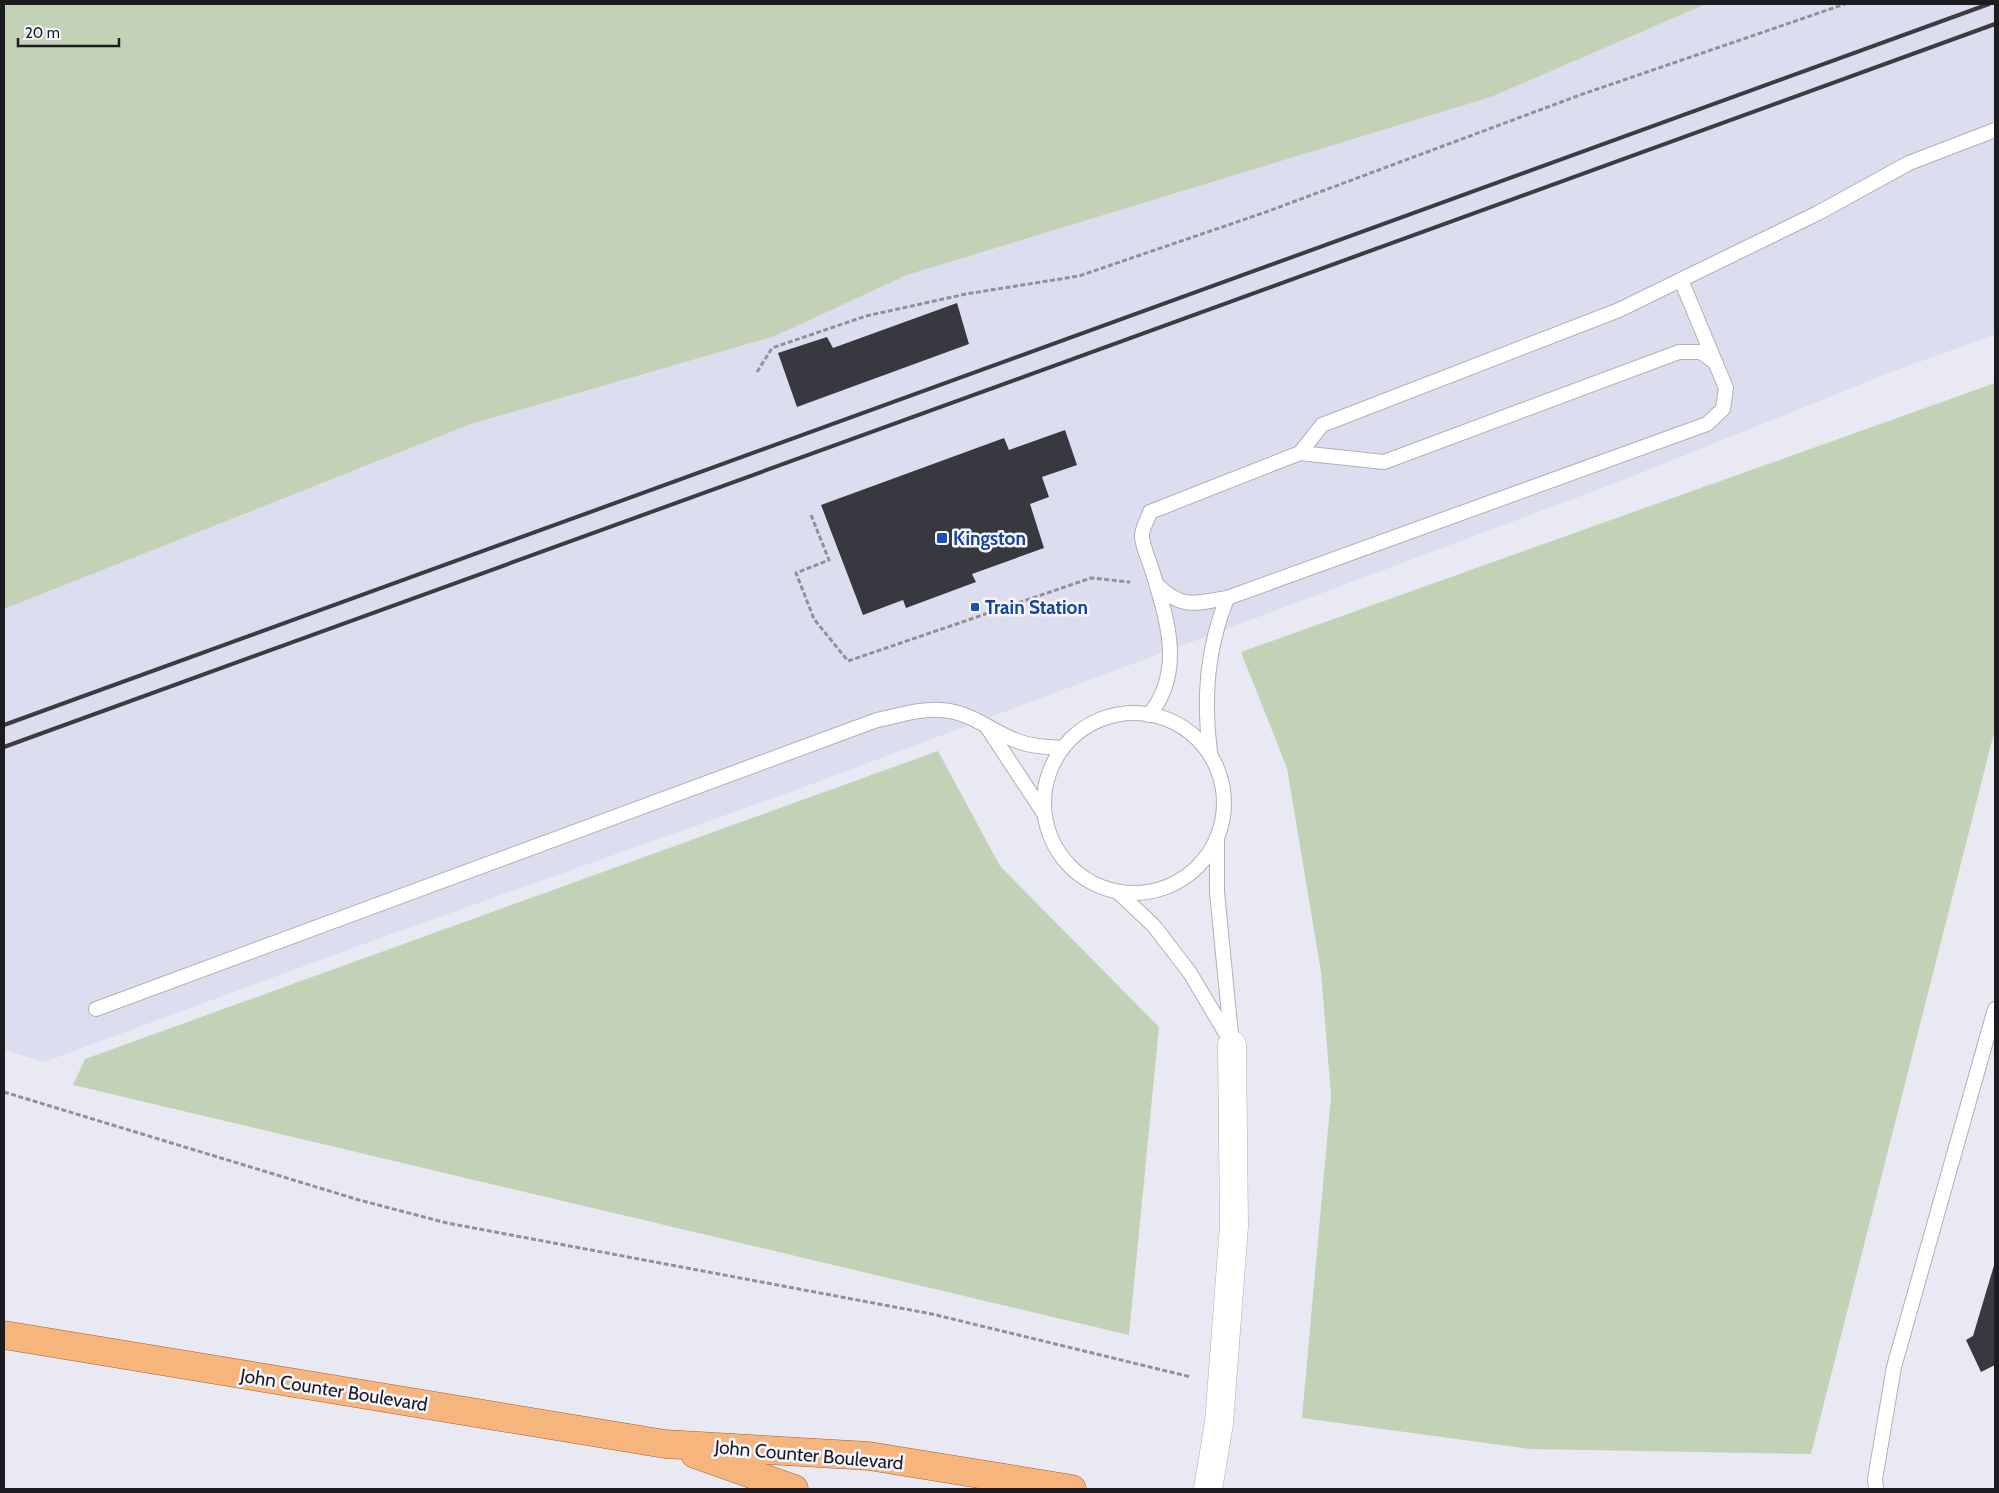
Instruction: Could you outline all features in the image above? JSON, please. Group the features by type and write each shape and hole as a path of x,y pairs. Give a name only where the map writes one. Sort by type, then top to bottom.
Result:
{"main road":[{"name":"John Counter Boulevard","path":"4,1335 665,1444 869,1456 1072,1489"},
{"name":"John Counter Boulevard","path":"665,1444 794,1489"}],"street":[{"path":"1208,1489 1219,1423 1234,1226 1232,1045"}],"lane":[{"path":"1300,453 1322,425 1619,310 1818,213 1909,163 1995,130"},
{"path":"1156,585 1171,598 1191,604 1227,598 1706,424 1723,409 1726,388 1681,280"},
{"path":"1149,715 1159,702 1168,683 1171,663 1170,644 1156,585 1141,536 1150,512 1300,453 1384,462 1679,352 1701,352 1716,363"},
{"path":"1227,598 1215,634 1206,684 1206,718 1210,752 1222,780 1225,810 1217,840 1217,892 1232,1045"},
{"path":"96,1009 877,720 923,710 943,710 966,715 1019,742 1039,747 1062,748"},
{"path":"1210,752 1188,731 1161,716 1131,712 1101,718 1076,733 1056,755 1044,783 1043,812 1050,840 1067,866 1090,883 1118,893 1148,893 1176,884 1201,866 1217,840"},
{"path":"986,725 1043,812"},
{"path":"1118,893 1154,926 1190,973 1232,1045"},
{"path":"1876,1489 1875,1478 1894,1367 1995,1008"}],"path":[{"path":"757,372 772,348 866,316 966,294 1079,276 1266,212 1580,95 1845,4"},
{"path":"811,515 829,560 796,573 814,619 848,660 1091,578 1156,585"},
{"path":"4,1092 359,1200 447,1223 932,1314 1222,1386"}],"shaded area":[{"path":"1706,4 1995,4 1995,335 1896,370 1621,481 796,790 372,941 44,1062 4,1050 4,609 471,424 775,336 907,275 1491,97"}],"green space":[{"path":"4,4 1706,4 1491,97 907,275 775,336 471,424 4,609"},
{"path":"1995,383 1995,729 1811,1454 1530,1449 1302,1418 1331,1096 1321,972 1287,768 1241,652"},
{"path":"938,751 1000,866 1159,1027 1129,1335 73,1085 85,1059"}],"building":[{"path":"957,303 969,344 797,407 778,353 827,337 833,348"},
{"path":"1065,430 1077,465 1042,477 1049,497 1030,504 1044,548 972,574 976,582 906,608 903,600 863,615 821,505 1004,438 1009,450"},
{"path":"1995,1262 1995,1365 1981,1372 1966,1340 1973,1336"}],"railway":[{"path":"4,725 1989,4"},
{"path":"4,747 1995,24"}],"place":[{"name":"Kingston","path":"942,538"},
{"name":"Train Station","path":"975,607"}]}
